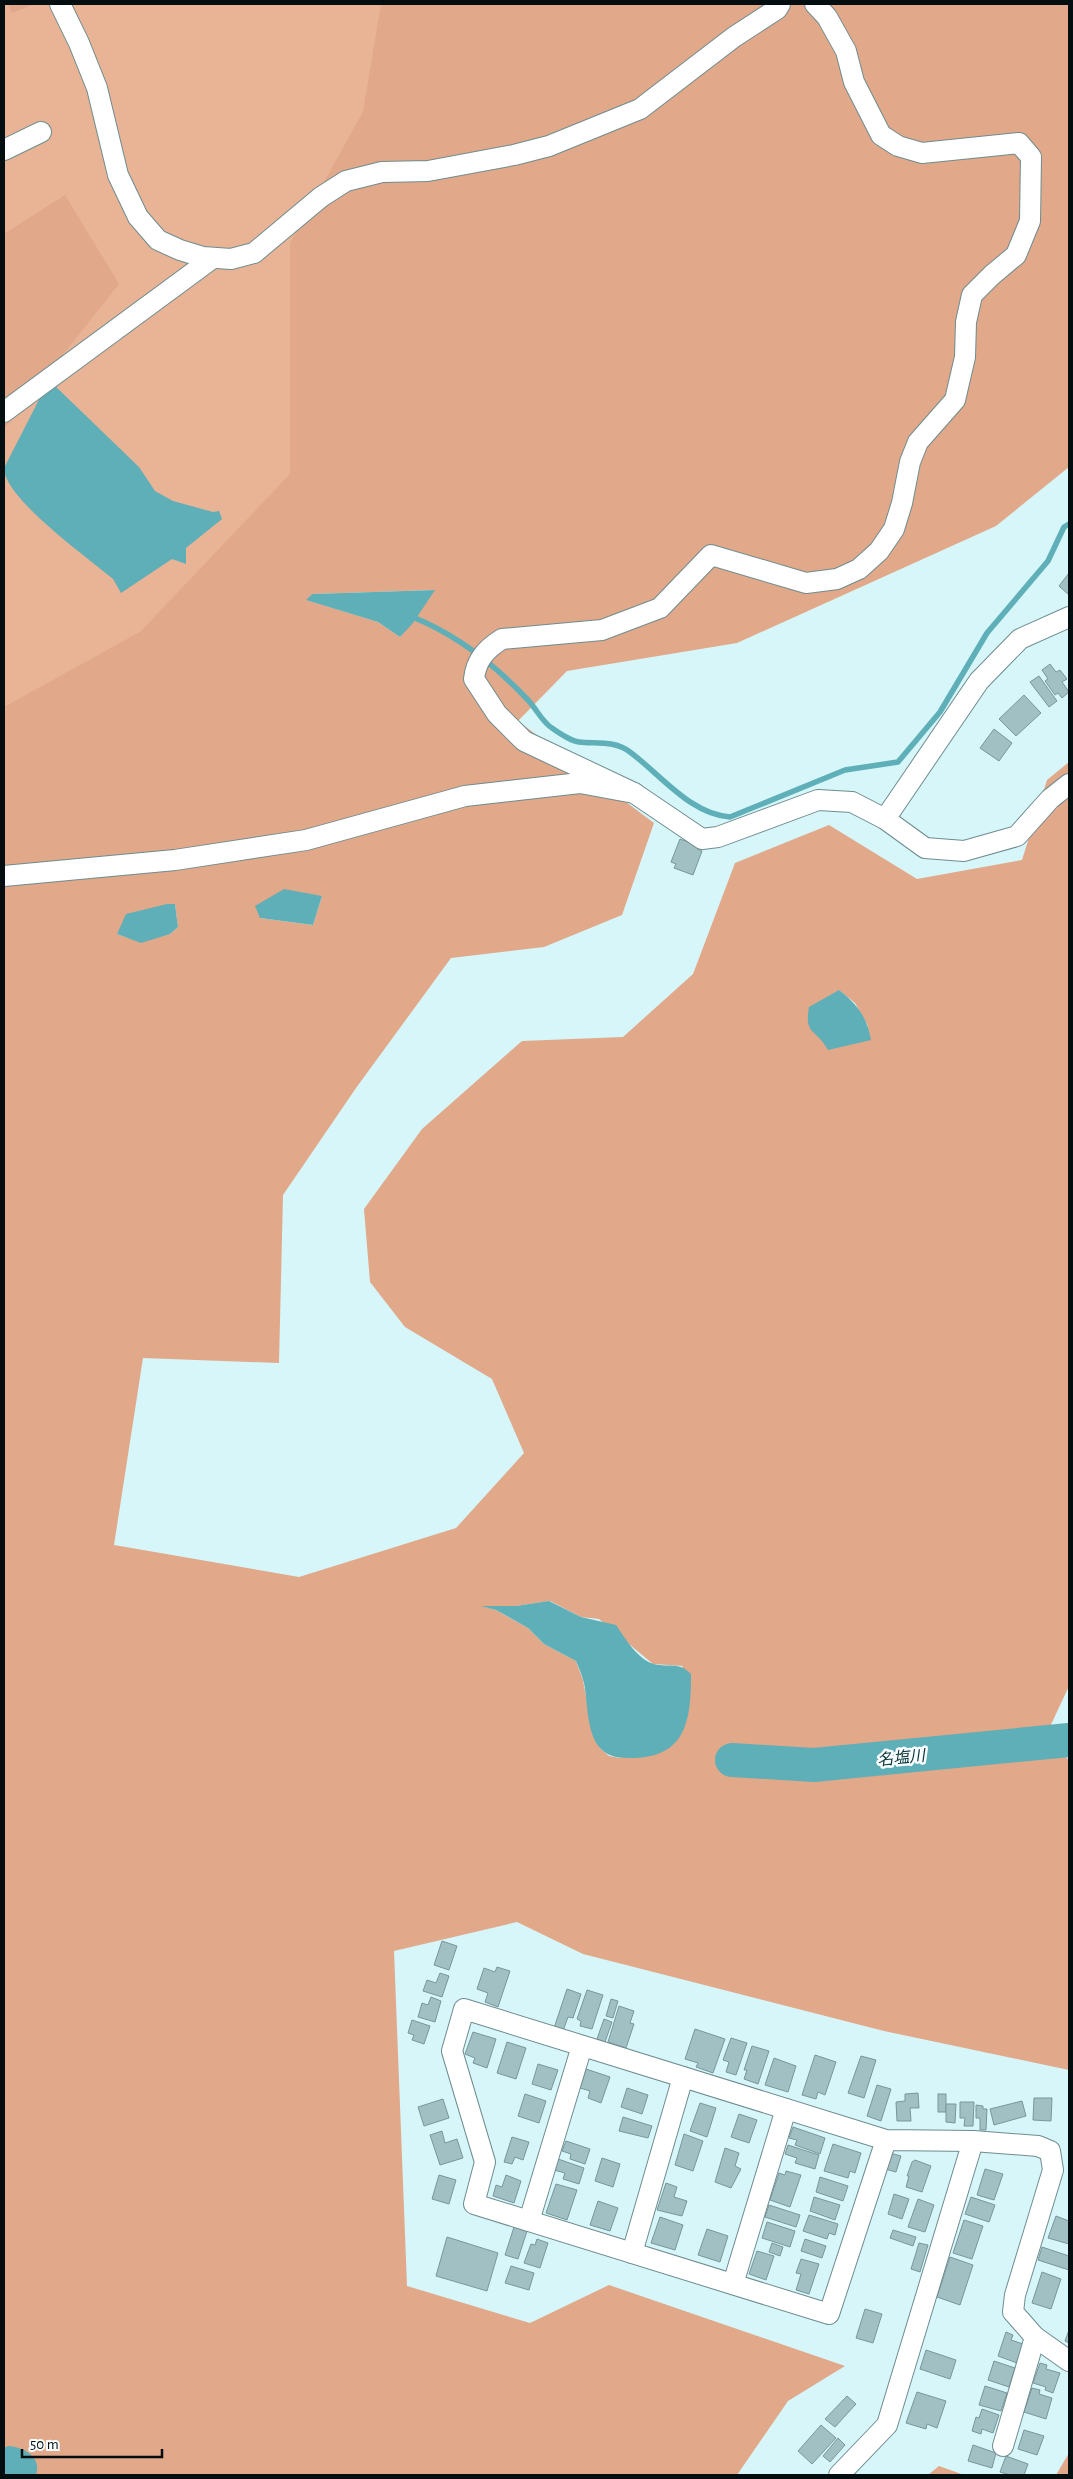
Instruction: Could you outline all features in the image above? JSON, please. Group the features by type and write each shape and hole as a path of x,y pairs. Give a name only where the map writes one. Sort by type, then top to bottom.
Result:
{"street":[{"path":"60,4 79,43 97,88 118,175 138,218 158,240 180,250 213,258 230,259 254,253 321,197 346,181 382,172 428,171 514,156 549,146 603,126 640,109 734,37 777,9 780,4"},
{"path":"815,4 827,17 846,51 854,82 881,135 898,146 922,153 1019,143 1032,157 1030,221 1016,256 992,275 972,296 966,322 965,357 955,400 918,442 910,462 902,503 894,529 879,551 859,569 837,580 806,583 711,555 660,608 602,630 502,638 488,648 476,665 474,679 497,714 524,741 634,793 702,839 718,837 818,800 852,802 885,819 925,848 964,851 1017,836 1050,799 1069,784"},
{"path":"4,150 41,132"},
{"path":"4,412 213,258"},
{"path":"885,819 979,681 1020,639 1069,617"},
{"path":"4,876 175,860 306,840 465,796 580,783 634,793"},
{"path":"886,2140 829,2314 474,2204 485,2162 452,2051 464,2010 886,2140 973,2141 1038,2146 1050,2151 1053,2158 1053,2170 1012,2306 1013,2312 1020,2322 1035,2337 1069,2361"},
{"path":"529,2221 582,2046"},
{"path":"632,2253 683,2077"},
{"path":"733,2284 786,2109"},
{"path":"839,2475 888,2426 973,2141"},
{"path":"1003,2446 1035,2337"}],"shaded area":[{"path":"4,4 515,4 314,487 4,753"},
{"path":"8,4 34,4 12,13"},
{"path":"381,4 1069,4 1069,467 996,526 737,643 567,671 518,721 654,823 622,915 544,947 451,958 356,1088 283,1195 279,1363 143,1358 114,1545 299,1577 456,1528 524,1453 492,1379 405,1327 370,1282 364,1209 422,1129 522,1041 623,1037 693,974 735,863 829,825 917,879 1022,860 1047,780 1069,762 1069,1686 1048,1731 1069,1761 1069,2070 884,2031 583,1954 517,1922 394,1951 407,2286 530,2323 609,2285 845,2366 788,2401 737,2475 4,2475 4,707 140,632 290,474 290,243 363,112","holes":["434,590 400,637 378,622 307,600 312,594","322,896 313,925 260,918","175,904 178,927 170,934 128,938 117,934","839,990 855,1003 868,1026 828,1049 823,1040","550,1601 581,1617 599,1619 653,1664 683,1666 620,1758 609,1756 600,1748 593,1735 583,1680 576,1661 544,1644 528,1628 496,1610 483,1606 516,1606"]},
{"path":"65,195 119,284 4,429 4,234"},
{"path":"1069,2453 1069,2475 1056,2475"},
{"path":"939,2466 964,2475 928,2475"}],"water":[{"path":"53,384 139,467 155,491 173,501 213,512 219,511 222,519 186,548 186,564 172,559 121,593 113,579 49,527 18,495 8,481 4,468 45,388"},
{"path":"435,590 413,623 400,637 378,622 306,600 312,594"},
{"path":"284,889 322,896 313,925 260,918 255,906"},
{"path":"167,904 175,904 178,927 170,934 141,943 117,934 126,914"},
{"path":"839,990 851,1000 864,1018 871,1040 828,1050 810,1028 808,1023 809,1007"},
{"path":"549,1601 581,1617 616,1625 632,1648 648,1662 678,1666 691,1674 690,1706 687,1720 675,1743 665,1751 651,1756 620,1758 604,1752 596,1743 590,1727 584,1683 576,1661 544,1644 528,1628 496,1610 481,1606 516,1606"},
{"path":"8,2446 20,2448 34,2458 37,2469 36,2475 4,2475 4,2448"}],"building":[{"path":"1069,573 1069,595 1059,586"},
{"path":"1050,664 1056,672 1060,670 1067,679 1062,682 1069,692 1062,698 1058,693 1055,695 1045,681 1048,679 1042,670"},
{"path":"1039,676 1057,701 1049,707 1030,682"},
{"path":"1024,695 1041,713 1016,736 999,719"},
{"path":"994,729 1012,743 999,761 980,748"},
{"path":"680,839 698,846 697,849 702,851 693,875 674,868 676,864 671,862"},
{"path":"442,1941 457,1946 449,1970 434,1965"},
{"path":"497,1967 510,1971 498,2007 485,2002 488,1993 477,1989 484,1968 495,1972"},
{"path":"440,1973 449,1976 442,1997 423,1991 427,1980 436,1983"},
{"path":"567,1989 581,1994 573,2018 568,2017 563,2031 554,2028"},
{"path":"587,1990 603,1995 592,2029 580,2026 581,2021 577,2019"},
{"path":"431,1997 441,2001 435,2022 418,2017 422,2003 428,2005"},
{"path":"611,1999 618,2001 613,2018 606,2016"},
{"path":"619,2006 634,2011 630,2023 634,2024 626,2048 608,2042"},
{"path":"604,2019 612,2022 605,2042 597,2039"},
{"path":"412,2020 430,2026 424,2044 412,2040 414,2035 408,2033"},
{"path":"695,2029 725,2039 713,2073 696,2067 698,2063 685,2059"},
{"path":"473,2032 496,2039 487,2068 473,2063 475,2058 465,2054"},
{"path":"731,2038 747,2043 736,2075 726,2072 729,2062 723,2060"},
{"path":"507,2042 526,2048 516,2079 497,2073"},
{"path":"752,2046 769,2051 758,2084 744,2079 747,2070 744,2070"},
{"path":"815,2055 836,2062 825,2095 818,2092 816,2099 802,2095"},
{"path":"861,2056 876,2060 864,2098 848,2093"},
{"path":"774,2058 796,2066 788,2092 765,2085"},
{"path":"538,2064 558,2070 551,2090 532,2084"},
{"path":"586,2069 610,2077 601,2103 588,2098 590,2091 580,2088"},
{"path":"877,2085 891,2089 881,2121 867,2116"},
{"path":"627,2088 648,2095 642,2114 621,2107"},
{"path":"918,2093 919,2108 910,2108 911,2121 897,2121 896,2102 905,2101 905,2094"},
{"path":"525,2094 546,2101 539,2123 518,2116"},
{"path":"938,2094 946,2094 946,2112 938,2112"},
{"path":"1034,2098 1052,2098 1051,2121 1033,2120"},
{"path":"443,2099 449,2118 424,2126 418,2107"},
{"path":"1022,2101 1026,2116 994,2125 990,2109"},
{"path":"960,2102 974,2102 973,2126 964,2126 965,2118 960,2118"},
{"path":"700,2103 716,2108 707,2137 690,2131"},
{"path":"946,2104 956,2104 955,2123 946,2122"},
{"path":"976,2105 987,2109 986,2130 980,2130 980,2118 976,2118"},
{"path":"739,2114 757,2120 749,2143 731,2137"},
{"path":"623,2117 652,2126 648,2138 619,2131"},
{"path":"793,2127 825,2138 820,2154 795,2145 797,2140 789,2138"},
{"path":"442,2131 445,2143 457,2139 463,2158 440,2165 430,2135"},
{"path":"684,2134 703,2141 693,2171 675,2165"},
{"path":"512,2137 529,2142 523,2160 515,2157 512,2164 504,2162"},
{"path":"566,2141 590,2149 585,2164 570,2159 571,2154 562,2151"},
{"path":"833,2144 861,2153 855,2173 850,2171 848,2178 824,2171"},
{"path":"788,2145 819,2155 815,2169 795,2163 797,2158 785,2154"},
{"path":"725,2148 739,2153 735,2166 741,2169 731,2188 715,2182"},
{"path":"890,2153 901,2156 896,2172 885,2169"},
{"path":"602,2158 620,2164 613,2187 595,2181"},
{"path":"558,2159 584,2168 579,2184 563,2179 565,2173 554,2170"},
{"path":"915,2160 931,2166 922,2192 906,2187 909,2176 907,2176 912,2162"},
{"path":"985,2169 1003,2174 994,2200 977,2195"},
{"path":"786,2171 801,2175 790,2207 770,2200 779,2173 785,2175"},
{"path":"439,2175 456,2180 449,2204 432,2199"},
{"path":"506,2175 521,2181 514,2203 493,2196 496,2185 502,2187"},
{"path":"820,2177 848,2186 843,2201 816,2192"},
{"path":"666,2183 677,2187 674,2197 687,2201 682,2216 657,2210"},
{"path":"556,2184 577,2190 567,2220 546,2213"},
{"path":"894,2194 909,2199 902,2219 888,2214"},
{"path":"814,2197 840,2205 835,2220 810,2211"},
{"path":"971,2197 995,2205 989,2222 965,2214"},
{"path":"918,2199 934,2205 925,2232 908,2227"},
{"path":"598,2201 618,2208 610,2231 590,2225"},
{"path":"769,2205 800,2215 796,2227 765,2217"},
{"path":"809,2215 838,2224 835,2235 829,2233 827,2239 803,2231"},
{"path":"1056,2216 1069,2221 1069,2244 1048,2238"},
{"path":"660,2217 683,2225 675,2250 651,2243"},
{"path":"964,2220 983,2226 972,2259 953,2253"},
{"path":"767,2222 795,2231 790,2247 762,2238"},
{"path":"514,2227 527,2231 518,2259 505,2255"},
{"path":"707,2229 728,2236 720,2262 698,2255"},
{"path":"893,2230 916,2237 913,2246 890,2238"},
{"path":"447,2237 498,2253 487,2291 436,2276"},
{"path":"537,2239 548,2243 540,2268 524,2263 531,2244 535,2245"},
{"path":"805,2239 826,2246 822,2258 801,2251"},
{"path":"772,2243 783,2247 780,2256 769,2252"},
{"path":"919,2243 928,2245 920,2272 911,2269"},
{"path":"1042,2247 1069,2256 1069,2270 1038,2260"},
{"path":"757,2251 774,2256 766,2280 749,2274"},
{"path":"950,2257 973,2265 960,2305 937,2297"},
{"path":"801,2259 819,2264 809,2294 796,2290 801,2274 796,2273"},
{"path":"511,2266 534,2273 529,2290 505,2283"},
{"path":"1042,2272 1061,2279 1051,2309 1032,2303"},
{"path":"865,2309 882,2314 873,2343 856,2338"},
{"path":"1069,2330 1069,2343 1065,2341"},
{"path":"1006,2332 1013,2335 1011,2340 1023,2344 1017,2363 998,2356"},
{"path":"926,2350 956,2360 950,2379 920,2369"},
{"path":"994,2361 1015,2368 1009,2387 988,2380"},
{"path":"1040,2363 1047,2365 1046,2369 1060,2373 1053,2393 1045,2390 1046,2387 1033,2383"},
{"path":"985,2386 1007,2393 1001,2411 979,2405"},
{"path":"1032,2388 1040,2390 1039,2394 1052,2398 1046,2419 1024,2412"},
{"path":"917,2392 946,2401 937,2428 927,2424 926,2429 906,2423"},
{"path":"847,2396 856,2404 835,2427 825,2419"},
{"path":"982,2409 999,2415 993,2433 982,2429 981,2434 972,2431 976,2417 979,2418"},
{"path":"821,2425 836,2438 812,2464 798,2451"},
{"path":"1024,2430 1044,2436 1037,2455 1018,2449"},
{"path":"838,2438 845,2445 830,2462 823,2456"},
{"path":"973,2445 996,2453 992,2468 968,2461"},
{"path":"1006,2456 1028,2464 1024,2475 1010,2475 1000,2472"}],"waterway":[{"path":"410,616 442,631 488,662 515,686 548,725 562,734 576,741 612,744 624,748 689,801 702,809 730,817 845,770 898,762 940,712 987,633 1048,561 1064,527 1069,524"},
{"name":"名塩川","path":"732,1760 814,1765 1069,1740"}]}
